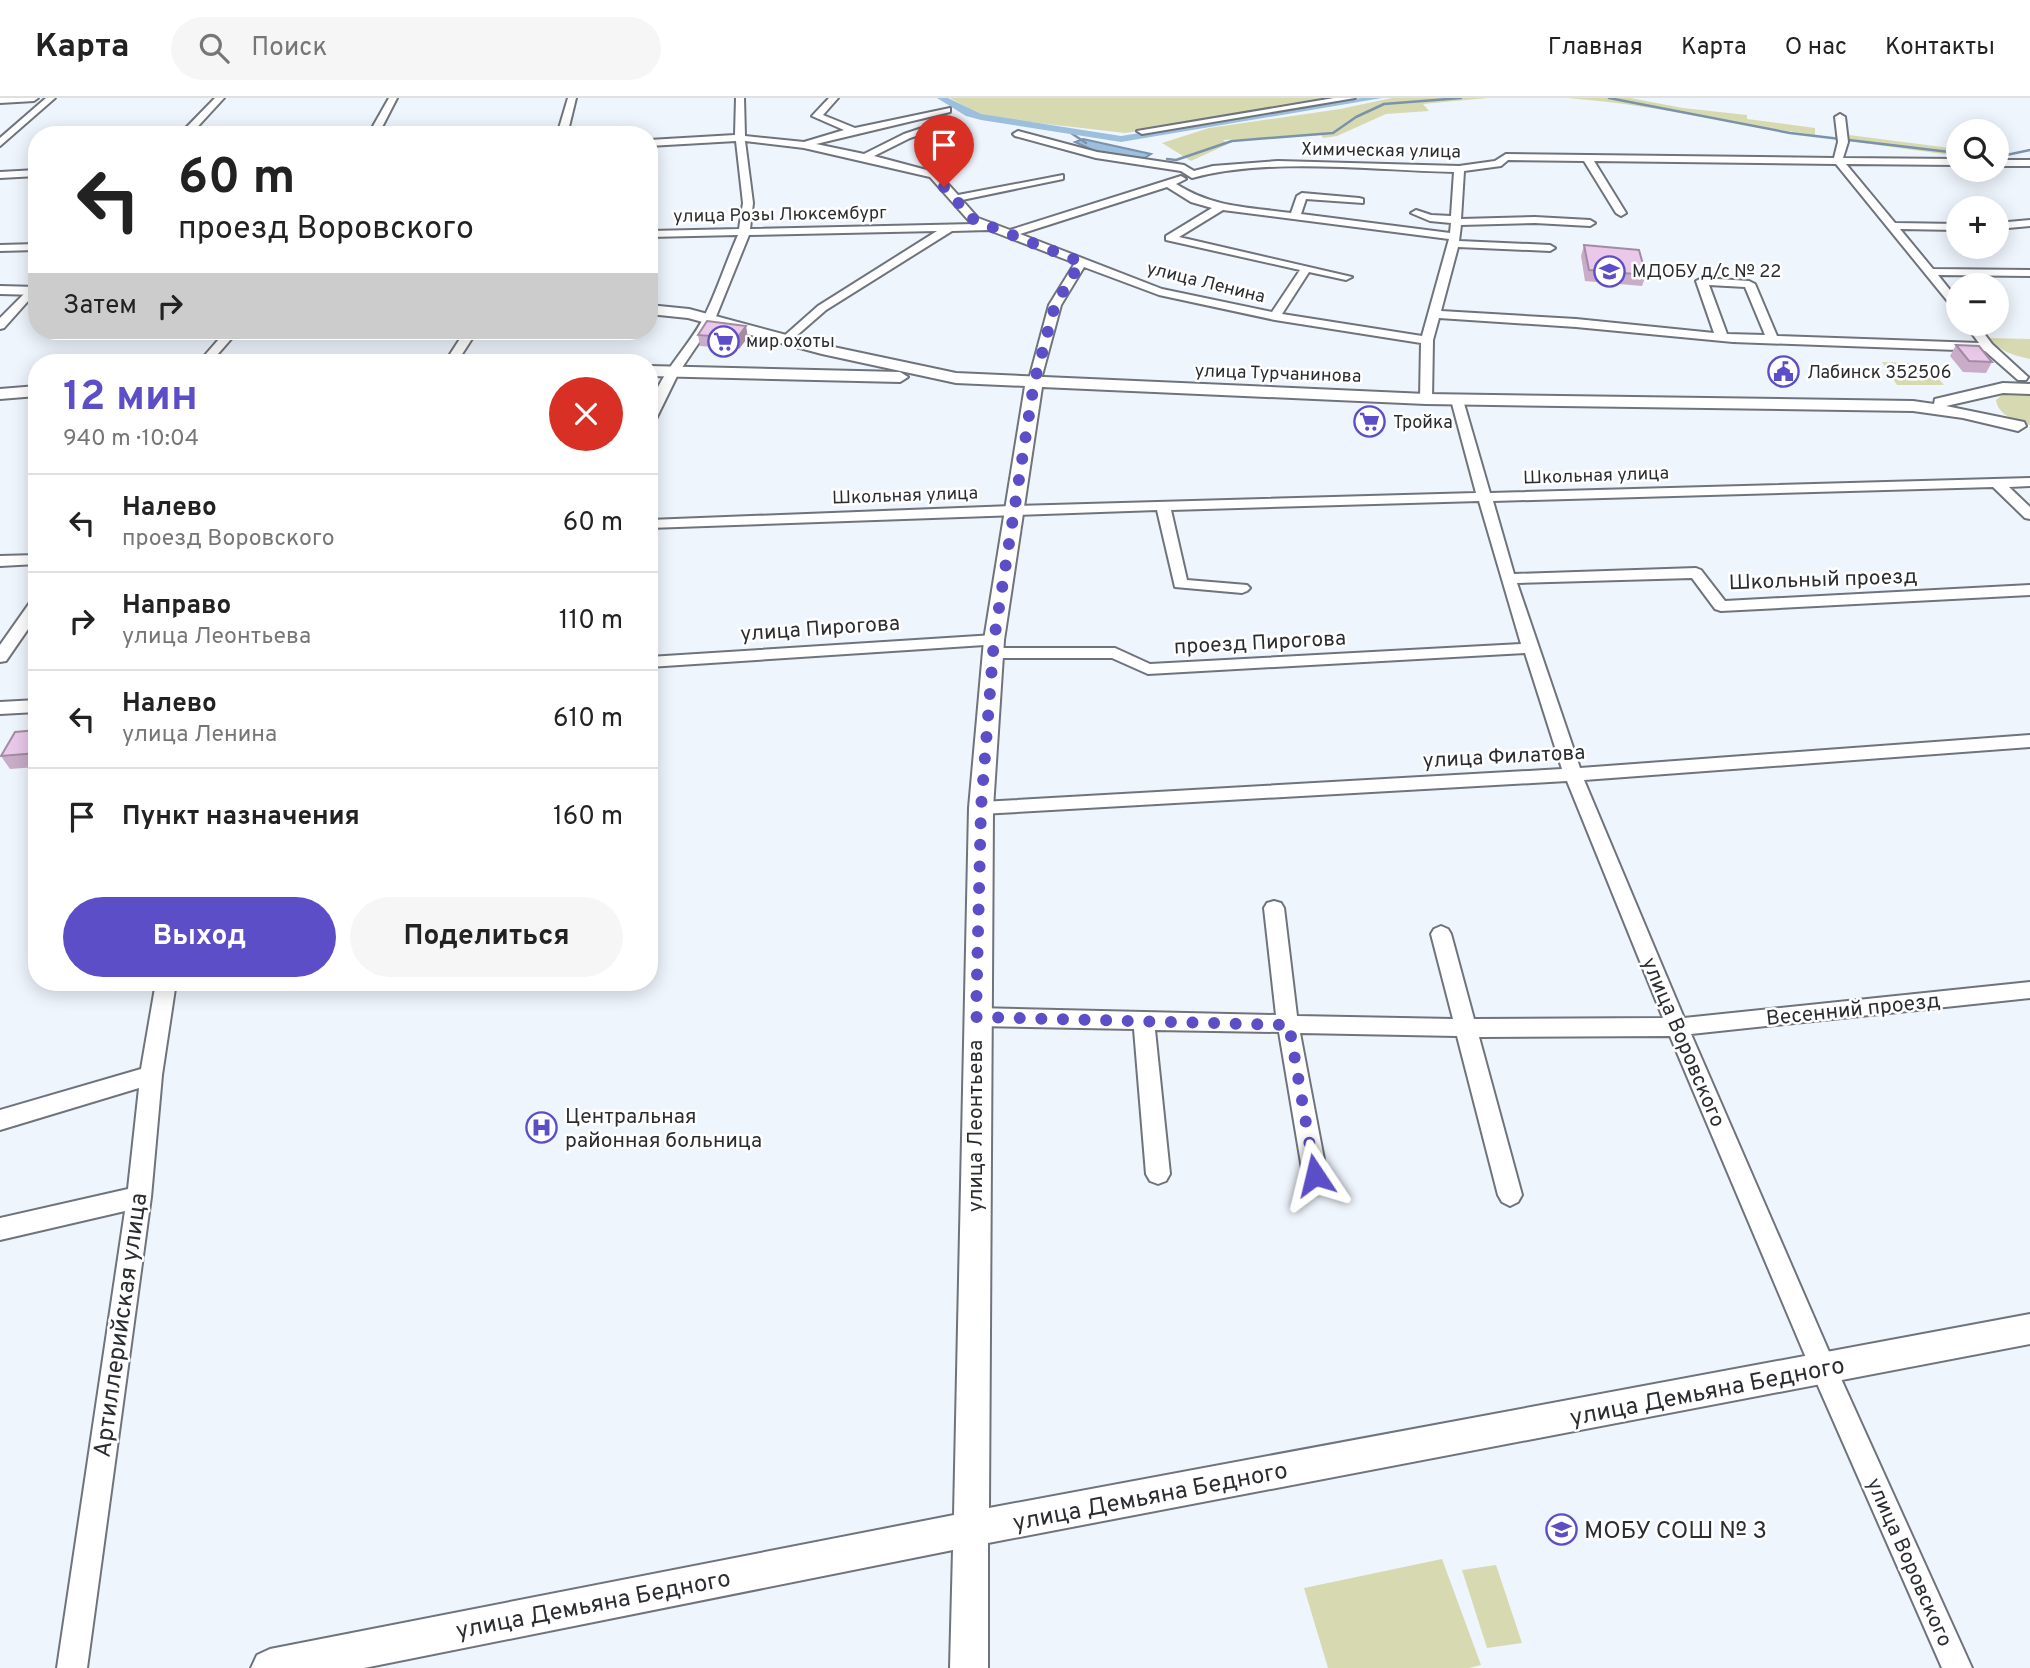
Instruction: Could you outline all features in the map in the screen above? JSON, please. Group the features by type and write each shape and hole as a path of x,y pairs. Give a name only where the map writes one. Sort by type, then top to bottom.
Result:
{"street":[{"path":"0,100 34,98"},
{"path":"0,143 51,98"},
{"path":"193,126 220,98"},
{"path":"378,126 393,98"},
{"path":"564,126 572,98"},
{"path":"658,401 673,372 709,319 744,233 748,203 740,138 740,98"},
{"path":"834,98 818,118 855,131"},
{"path":"1142,131 1351,98"},
{"path":"804,145 947,110"},
{"path":"1840,117 1843,139 1838,160 1946,291"},
{"path":"865,157 907,136 943,124"},
{"name":"Химическая улица","path":"1018,134 1096,155 1184,168 1192,175 1213,169 1278,164 1459,169 1498,164 1506,157 1946,162"},
{"name":"улица Ленина","path":"658,143 740,138 804,145 865,157 934,175 974,220 1159,292 1275,316 1427,340"},
{"path":"1587,158 1620,213"},
{"path":"2009,163 2030,163"},
{"path":"1426,399 1427,340 1454,241 1459,169"},
{"path":"0,175 28,173"},
{"path":"1012,233 1192,175"},
{"path":"954,198 1059,177"},
{"path":"1170,184 1195,200 1221,207 1454,241 1550,248"},
{"path":"1295,217 1302,197 1359,201"},
{"path":"1221,207 1170,238 1346,277"},
{"path":"1416,213 1430,218 1457,221 1535,220 1590,223"},
{"path":"787,340 822,308 969,215"},
{"path":"2009,225 2030,223"},
{"path":"1894,226 1946,227"},
{"name":"улица Розы Люксембург","path":"658,234 995,227"},
{"path":"0,248 28,247"},
{"name":"улица Леонтьева","path":"969,1668 976,1017 981,808 993,646 1034,383 1055,305 1081,262"},
{"path":"1275,316 1306,269"},
{"path":"1932,272 2030,273"},
{"path":"1722,337 1702,281 1749,284 1773,340"},
{"path":"0,290 28,288"},
{"path":"0,325 28,295"},
{"name":"улица Турчанинова","path":"658,310 709,319 787,340 956,378 1457,400 1913,406 1963,413 2024,427"},
{"path":"1435,314 1579,323 1722,337 1989,347"},
{"path":"1980,336 2020,383 1988,400 1991,408 1998,416 2024,427"},
{"path":"212,354 224,340"},
{"path":"658,371 956,378"},
{"name":"улица Турчанинова","path":"1913,406 1958,400 2020,383"},
{"path":"0,394 28,392"},
{"name":"улица Воровского","path":"1457,400 1508,579 1573,775 1677,1027 1824,1370 1957,1668"},
{"name":"Школьная улица","path":"658,524 1013,510 2030,482"},
{"path":"1997,483 2030,515"},
{"path":"1163,506 1180,584 1242,588"},
{"path":"0,561 28,559"},
{"name":"Школьный проезд","path":"1508,579 1696,573 1721,606 2030,590"},
{"path":"0,657 28,617"},
{"name":"проезд Пирогова","path":"993,646 1115,653 1148,669 1532,648"},
{"name":"улица Пирогова","path":"658,662 993,646"},
{"path":"0,708 28,706"},
{"name":"улица Филатова","path":"981,808 1573,775 2030,741"},
{"path":"1274,908 1289,1025 1315,1175"},
{"path":"1441,934 1510,1195"},
{"name":"Весенний проезд","path":"976,1017 1468,1028 1677,1027 2030,990"},
{"name":"Артиллерийская улица","path":"72,1668 139,1197 151,1075 165,991"},
{"path":"1144,1021 1158,1174"},
{"path":"0,1120 151,1075"},
{"path":"0,1229 139,1197"},
{"name":"улица Демьяна Бедного","path":"270,1668 972,1529 2030,1329"}],"green space":[{"path":"950,98 1355,98 1125,133 981,115"},
{"path":"1392,98 1488,98 1423,104 1429,111 1386,114 1337,136 1223,140 1228,144 1191,161 1162,143 1209,128 1340,109"},
{"path":"1567,98 1630,98 1683,108 1747,115 1747,119 1815,128 1815,135 1630,105"},
{"path":"1849,135 1946,147 1946,154 1848,141"},
{"path":"1989,338 2030,339 2030,359 2007,352"},
{"path":"1882,362 1914,363 1921,371 1932,371 1944,385 1897,385"},
{"path":"2013,392 2030,393 2030,425 2009,417 2000,410 1996,400"},
{"path":"1442,1559 1481,1665 1469,1668 1328,1668 1304,1588"},
{"path":"1496,1565 1522,1643 1487,1648 1462,1570"}],"water":[{"path":"1083,139 1151,154 1143,159 1095,151 1075,142"}],"building":[{"path":"1584,245 1639,250 1646,275 1589,270"},
{"path":"707,321 746,326 737,338 698,335"},
{"path":"1956,345 1979,346 1992,362 1969,361"},
{"path":"28,731 28,754 1,756 15,732"}],"waterway":[{"path":"941,98 969,114 981,117 1121,139 1378,98"},
{"path":"1167,159 1176,160 1232,141 1333,133 1356,117 1384,104 1461,98"},
{"path":"1609,98 1790,133 1946,152"},
{"path":"1071,133 1086,143"},
{"path":"2009,154 2030,150"}],"place":[{"name":"МДОБУ д/с № 22","path":"1609,271"},
{"name":"мир охоты","path":"723,341"},
{"name":"Лабинск 352506","path":"1784,372"},
{"name":"Тройка","path":"1370,422"},
{"name":"Центральная районная больница","path":"542,1128"},
{"name":"МОБУ СОШ № 3","path":"1561,1530"}],"route":[{"path":"944,187 974,220 1081,262 1055,305 1034,383 994,640 981,808 976,1017 1289,1025 1315,1175"}]}
